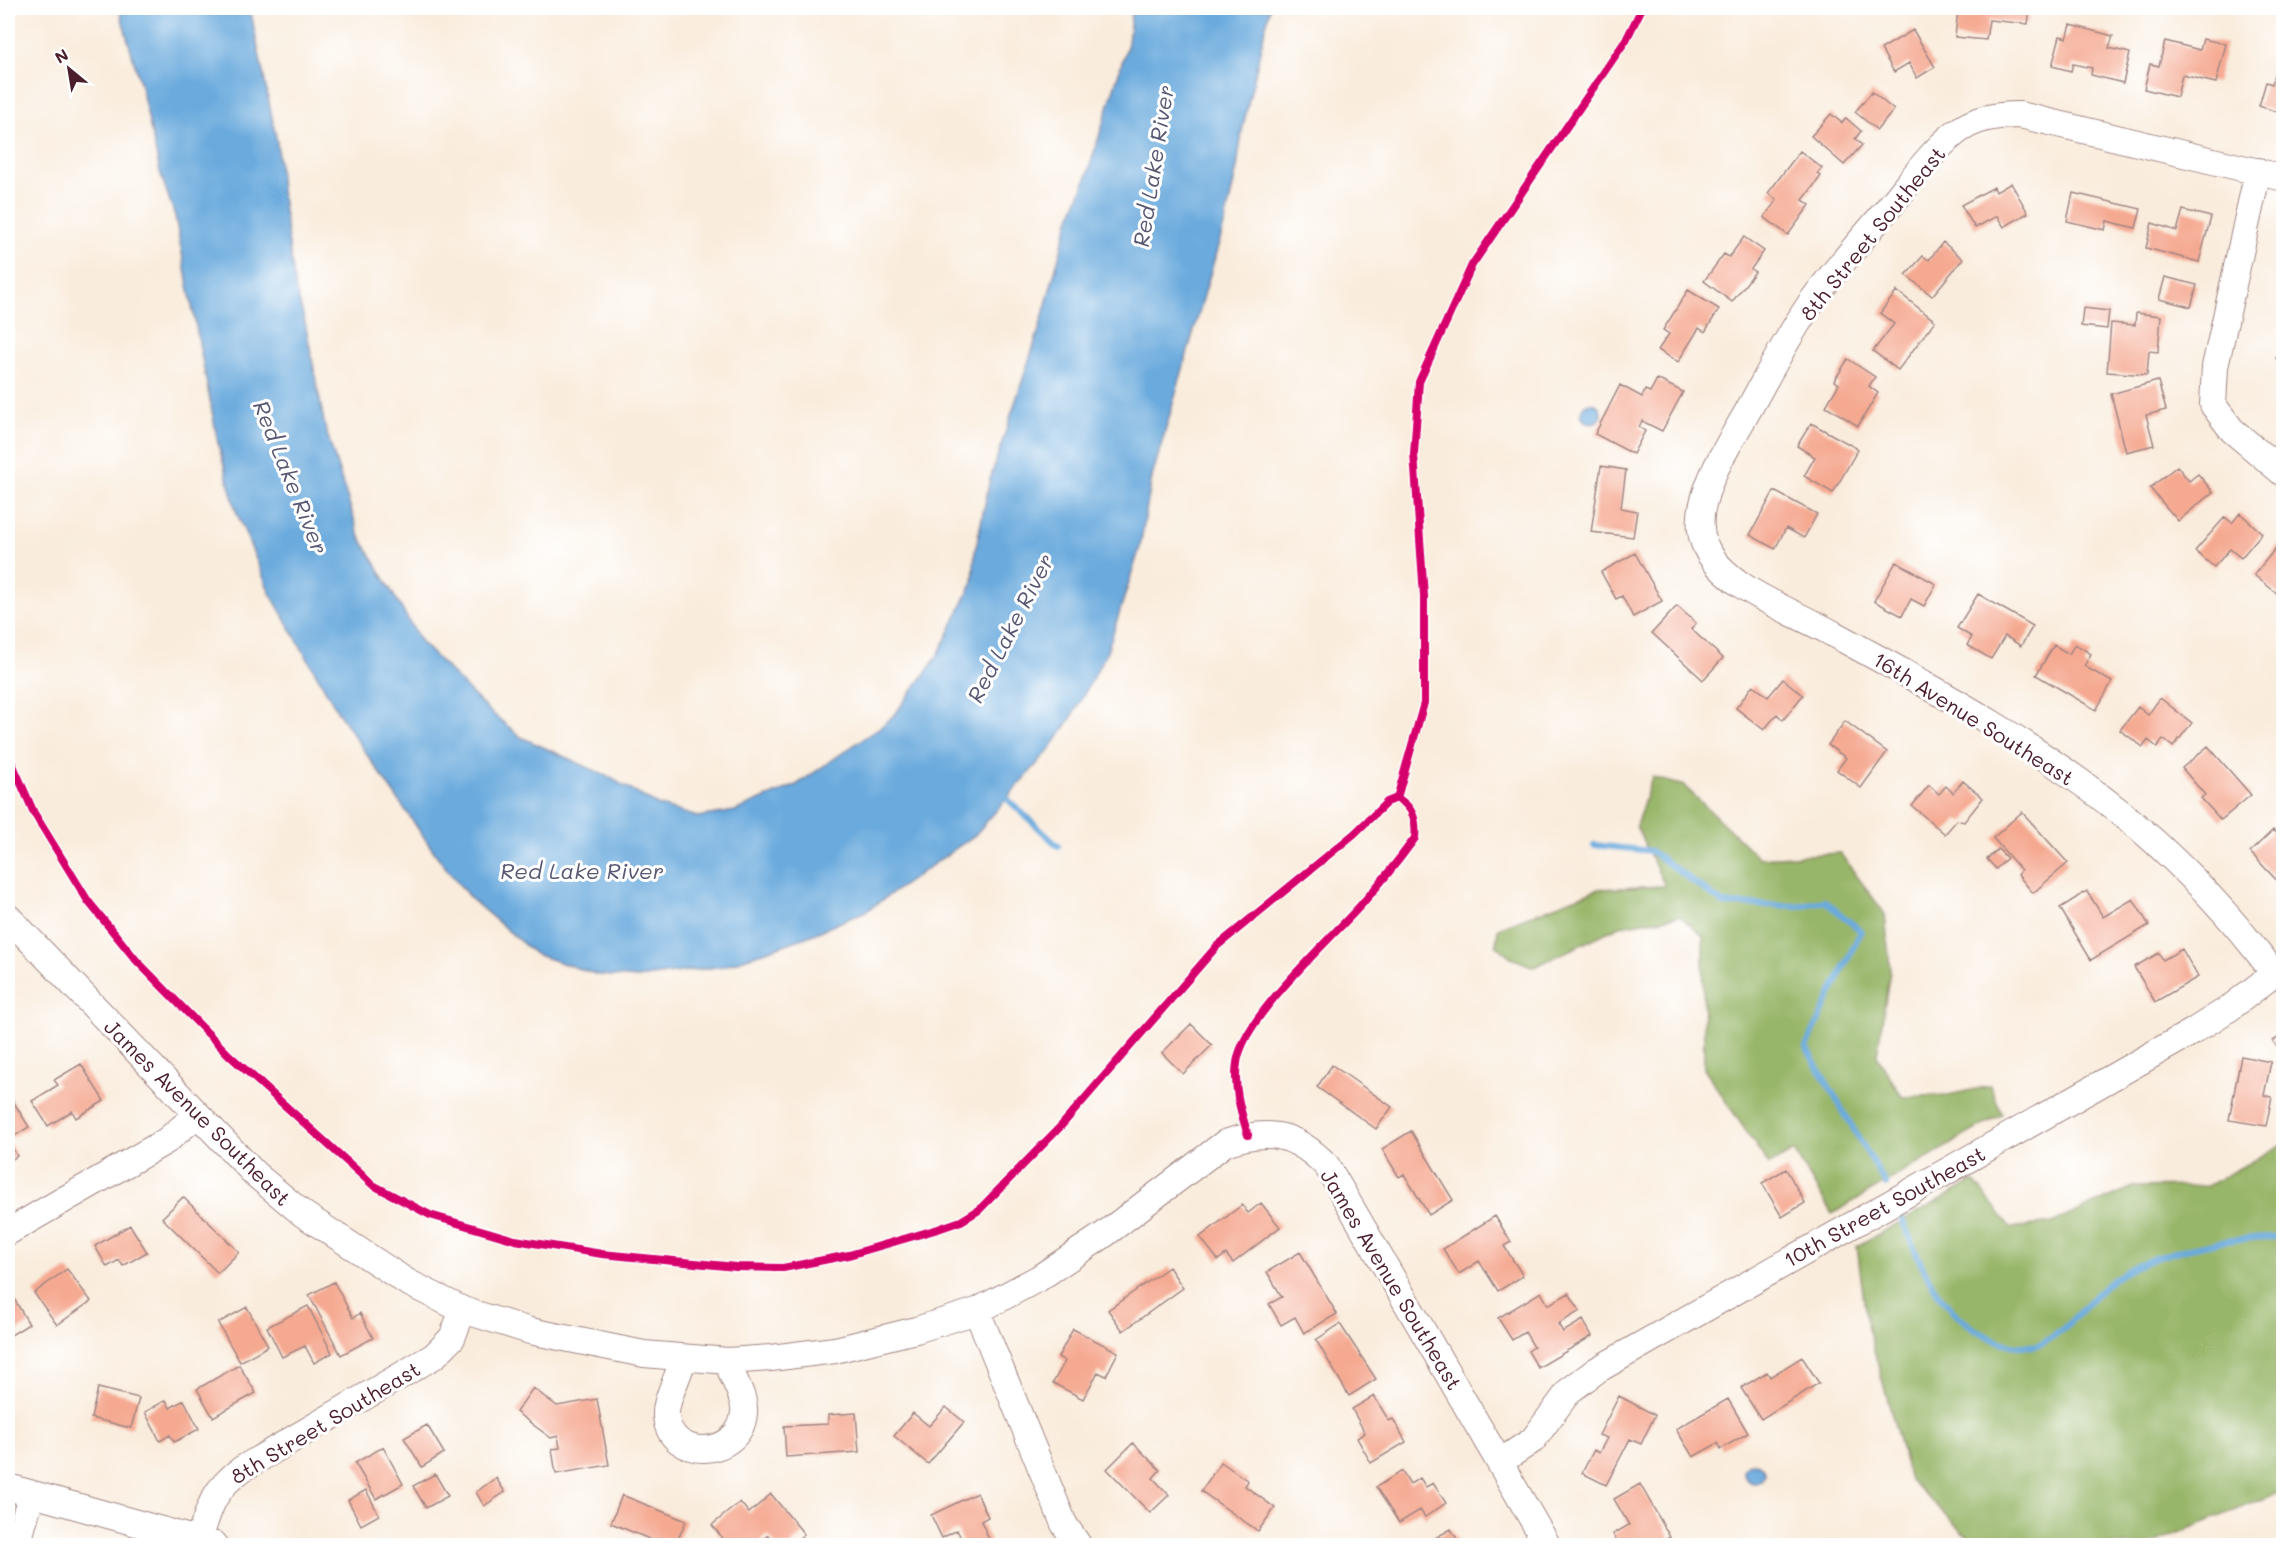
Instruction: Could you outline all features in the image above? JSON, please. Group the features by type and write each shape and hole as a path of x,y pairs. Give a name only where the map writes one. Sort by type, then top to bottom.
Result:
{"street":[{"name":"8th Street Southeast","path":"1704,543 1700,522 1706,494 1720,461 1795,328 1838,268 1932,155 1955,133 1976,121 1997,115 2020,115 2283,178"},
{"path":"2258,171 2215,367 2213,405 2232,430 2283,474"},
{"name":"16th Avenue Southeast","path":"1704,543 1728,574 1751,591 1870,654 1963,708 2042,755 2097,795 2139,828 2177,864 2279,969"},
{"name":"James Avenue Southeast","path":"8,917 255,1174 303,1214 406,1282 463,1310 530,1331 644,1354 728,1361 835,1350 916,1330 977,1311 1039,1278 1105,1234 1225,1143 1248,1135 1267,1133 1285,1137 1313,1151 1327,1166 1548,1545"},
{"name":"10th Street Southeast","path":"1500,1461 1533,1440 1569,1391 1597,1370 2192,1032 2230,1008 2279,969"},
{"path":"8,1232 166,1140 197,1115"},
{"name":"8th Street Southeast","path":"208,1543 208,1511 224,1482 242,1469 434,1356 452,1338 463,1310"},
{"path":"977,1311 1064,1524 1079,1545"},
{"path":"683,1358 679,1378 666,1405 666,1418 678,1440 701,1450 726,1444 742,1424 744,1411 742,1399 730,1373 728,1361"},
{"path":"17,1545 19,1491 208,1543"}],"green space":[{"path":"1652,777 1684,786 1759,858 1840,853 1885,914 1890,970 1877,1056 1902,1097 1948,1095 1990,1086 2002,1114 1832,1214 1794,1151 1769,1165 1704,1069 1703,936 1680,916 1620,926 1534,967 1512,958 1496,945 1498,928 1598,889 1665,886 1636,826"},
{"path":"2283,1144 2283,1491 2148,1545 1983,1546 1967,1536 1910,1480 1867,1325 1857,1246 1974,1181 2011,1228 2052,1223 2132,1187 2207,1186"}],"water":[{"name":"Red Lake River","path":"119,8 250,8 277,142 281,190 295,287 305,322 325,427 359,535 421,642 487,709 521,737 609,777 657,805 698,817 735,811 796,785 883,725 895,714 937,657 973,582 975,552 990,479 1039,330 1069,220 1085,182 1128,43 1132,8 1270,8 1242,131 1237,168 1225,222 1152,477 1140,547 1107,652 1070,720 1050,749 975,835 868,910 809,936 724,966 638,978 598,975 535,954 470,898 439,859 341,717 270,593 236,511 218,443 175,216 160,172 141,86"},
{"path":"1591,403 1598,406 1601,413 1598,420 1591,423 1584,420 1581,413 1584,406"},
{"path":"1754,1463 1761,1466 1764,1473 1761,1480 1754,1483 1747,1480 1744,1473 1747,1466"}],"building":[{"path":"1977,8 2030,8 2028,24 1989,20 1986,40 1955,37 1958,9 1977,11"},
{"path":"2071,25 2113,36 2109,48 2130,53 2123,83 2091,75 2092,68 2073,64 2071,71 2052,66 2060,36 2067,38"},
{"path":"1913,30 1935,67 1917,78 1909,63 1894,72 1881,49"},
{"path":"2203,39 2226,44 2216,83 2182,75 2177,97 2144,89 2150,64 2159,66 2165,41 2200,50"},
{"path":"2279,62 2284,64 2284,114 2259,106 2266,82 2272,84"},
{"path":"1872,92 1894,110 1877,130 1855,112"},
{"path":"1831,114 1842,123 1846,118 1861,131 1855,139 1862,145 1844,165 1811,136"},
{"path":"1800,151 1822,168 1817,174 1821,176 1803,200 1810,205 1788,235 1764,217 1777,200 1768,193"},
{"path":"2011,183 2028,213 2004,227 1997,216 1975,228 1961,205 1994,187 1996,192"},
{"path":"2073,193 2141,209 2136,228 2107,221 2105,230 2067,221"},
{"path":"2183,210 2211,217 2199,262 2146,248 2152,223 2177,231"},
{"path":"1744,237 1764,251 1751,269 1755,272 1732,302 1704,281 1724,254 1729,257"},
{"path":"1943,242 1963,259 1932,296 1906,275 1923,256 1929,260"},
{"path":"2165,277 2197,285 2191,307 2159,299"},
{"path":"1688,290 1719,309 1705,332 1699,328 1678,362 1658,350 1669,334 1663,330"},
{"path":"1897,291 1935,321 1898,370 1873,351 1894,324 1880,313"},
{"path":"2083,308 2109,311 2107,329 2081,326"},
{"path":"2136,313 2161,316 2158,352 2149,351 2147,375 2107,372 2111,323 2135,325"},
{"path":"2284,354 2284,371 2276,358"},
{"path":"1848,359 1875,377 1869,386 1878,393 1858,426 1826,406 1839,384 1834,381"},
{"path":"1657,379 1683,392 1662,431 1642,421 1639,427 1645,431 1633,454 1595,434 1620,385 1642,397 1645,390 1650,392"},
{"path":"2158,381 2166,410 2146,415 2154,445 2126,452 2111,394"},
{"path":"1811,423 1858,449 1833,493 1804,476 1815,457 1797,446"},
{"path":"1601,466 1626,470 1621,508 1637,511 1633,537 1591,532"},
{"path":"2177,466 2189,481 2198,474 2213,492 2178,521 2150,488"},
{"path":"1774,491 1817,514 1804,538 1786,528 1775,549 1750,535"},
{"path":"2240,513 2262,533 2241,558 2230,549 2214,567 2195,551 2225,517 2232,523"},
{"path":"2279,544 2284,547 2284,599 2254,575"},
{"path":"1635,553 1662,601 1633,617 1622,596 1616,599 1601,572"},
{"path":"1896,562 1936,584 1924,606 1911,599 1902,616 1874,601"},
{"path":"1978,594 2033,626 2021,646 2005,636 1991,659 1967,645 1972,637 1957,628"},
{"path":"1677,606 1696,623 1691,629 1723,658 1703,680 1652,633"},
{"path":"2075,644 2091,654 2084,666 2112,682 2096,710 2036,675 2054,645 2069,654"},
{"path":"1783,679 1803,695 1783,720 1777,714 1764,730 1736,708 1753,685 1768,697"},
{"path":"2160,698 2192,723 2173,747 2163,739 2157,747 2148,740 2143,747 2120,730 2138,707 2148,715"},
{"path":"1845,721 1887,752 1861,788 1837,770 1846,758 1828,745"},
{"path":"2208,746 2251,795 2221,820 2201,798 2205,795 2182,768"},
{"path":"1963,781 1983,798 1964,822 1957,820 1945,834 1912,806 1929,785 1939,794 1946,786 1953,793"},
{"path":"2022,812 2068,863 2033,893 2018,875 2021,870 1993,838"},
{"path":"2273,830 2284,841 2284,888 2250,852"},
{"path":"1998,849 2007,858 1996,869 1987,859"},
{"path":"2087,891 2103,917 2133,899 2149,925 2091,960 2060,908"},
{"path":"2182,949 2198,977 2155,1002 2134,967 2159,953 2163,960"},
{"path":"1191,1024 1212,1045 1183,1074 1162,1053"},
{"path":"2284,1034 2284,1057 2273,1041"},
{"path":"2241,1056 2271,1062 2264,1095 2272,1097 2266,1126 2229,1120"},
{"path":"81,1064 104,1101 76,1118 72,1111 48,1126 32,1101 58,1085 54,1080"},
{"path":"1332,1065 1392,1107 1376,1129 1317,1087"},
{"path":"13,1101 29,1127 8,1140 8,1105"},
{"path":"1411,1131 1453,1200 1429,1215 1404,1174 1399,1177 1382,1149"},
{"path":"8,1140 17,1156 8,1162"},
{"path":"1786,1169 1805,1203 1782,1217 1762,1183"},
{"path":"183,1197 239,1252 218,1273 162,1218"},
{"path":"1261,1203 1280,1227 1233,1263 1226,1254 1218,1260 1200,1237 1242,1205 1248,1213"},
{"path":"1495,1216 1511,1242 1504,1246 1523,1276 1498,1291 1479,1261 1459,1274 1443,1249"},
{"path":"130,1225 147,1252 123,1266 119,1260 107,1267 95,1246"},
{"path":"1300,1252 1337,1314 1304,1333 1295,1317 1281,1325 1269,1304 1282,1297 1267,1272"},
{"path":"1169,1267 1183,1288 1123,1331 1108,1310"},
{"path":"67,1269 91,1301 57,1325 34,1293"},
{"path":"334,1282 353,1318 360,1313 373,1338 341,1355 309,1295"},
{"path":"1541,1292 1548,1305 1569,1293 1580,1311 1558,1324 1563,1332 1583,1320 1592,1336 1538,1368 1528,1351 1534,1347 1525,1332 1512,1340 1498,1318"},
{"path":"13,1297 29,1324 8,1337 8,1300"},
{"path":"308,1306 332,1353 314,1363 305,1346 282,1357 267,1327"},
{"path":"247,1307 268,1346 240,1362 218,1323"},
{"path":"1340,1324 1376,1379 1349,1396 1316,1340"},
{"path":"1073,1329 1118,1352 1106,1376 1098,1372 1083,1399 1053,1383 1065,1361 1058,1357"},
{"path":"1802,1357 1819,1383 1761,1419 1741,1388 1767,1372 1770,1377"},
{"path":"239,1365 256,1393 213,1417 197,1389"},
{"path":"98,1388 139,1398 131,1428 91,1418"},
{"path":"533,1388 557,1406 597,1399 609,1465 556,1474 552,1449 560,1448 558,1436 551,1438 516,1412"},
{"path":"1374,1396 1389,1421 1393,1419 1406,1442 1371,1463 1357,1438 1365,1433 1352,1409"},
{"path":"1619,1396 1655,1415 1641,1444 1630,1439 1606,1485 1582,1473 1594,1450 1599,1453 1607,1438 1599,1435"},
{"path":"1728,1399 1748,1433 1721,1449 1718,1443 1693,1457 1676,1429"},
{"path":"166,1400 170,1408 184,1400 199,1429 174,1442 170,1435 160,1441 145,1412"},
{"path":"946,1407 964,1422 928,1464 894,1436 913,1413 929,1426"},
{"path":"856,1413 859,1452 786,1457 784,1426 828,1424 828,1415"},
{"path":"427,1425 444,1453 422,1467 404,1438"},
{"path":"1133,1443 1160,1470 1153,1478 1169,1495 1150,1513 1107,1469"},
{"path":"383,1447 403,1484 376,1499 355,1463"},
{"path":"1221,1462 1248,1481 1245,1486 1275,1508 1258,1531 1201,1491"},
{"path":"1402,1471 1410,1484 1420,1478 1426,1487 1433,1483 1446,1503 1425,1517 1420,1510 1399,1523 1376,1487"},
{"path":"435,1474 448,1496 426,1508 413,1486"},
{"path":"496,1478 505,1492 484,1506 476,1492"},
{"path":"1640,1484 1670,1537 1655,1546 1620,1546 1613,1534 1629,1525 1614,1499"},
{"path":"366,1490 379,1515 361,1525 348,1500"},
{"path":"977,1493 988,1517 981,1521 992,1546 965,1546 957,1530 942,1538 931,1515"},
{"path":"771,1494 804,1534 790,1546 777,1546 768,1535 755,1546 729,1546 712,1525 740,1502 749,1513"},
{"path":"622,1495 686,1521 675,1546 666,1546 611,1523"},
{"path":"1451,1529 1461,1546 1428,1546 1426,1543"}],"waterway":[{"path":"1004,796 1058,846"},
{"path":"1594,845 1651,851 1724,904 1797,906 1825,901 1861,931 1806,1047 1886,1185"},
{"path":"1901,1217 1927,1274 1936,1291 1948,1306 1978,1331 2003,1343 2020,1346 2037,1345 2053,1336 2064,1328 2110,1281 2138,1265 2200,1246 2243,1239 2284,1237"}],"cycle path":[{"path":"1397,798 1424,703 1424,596 1414,454 1419,382 1472,265 1626,40 1642,8"},
{"path":"8,754 34,813 88,901 136,960 229,1055 373,1185 430,1215 515,1240 602,1254 736,1267 783,1268 849,1255 938,1229 961,1221 979,1210 1061,1126 1217,946 1354,834 1387,802 1397,798 1413,815 1415,838 1367,898 1288,981 1254,1025 1242,1045 1237,1063 1236,1082 1238,1100 1248,1135"}]}
